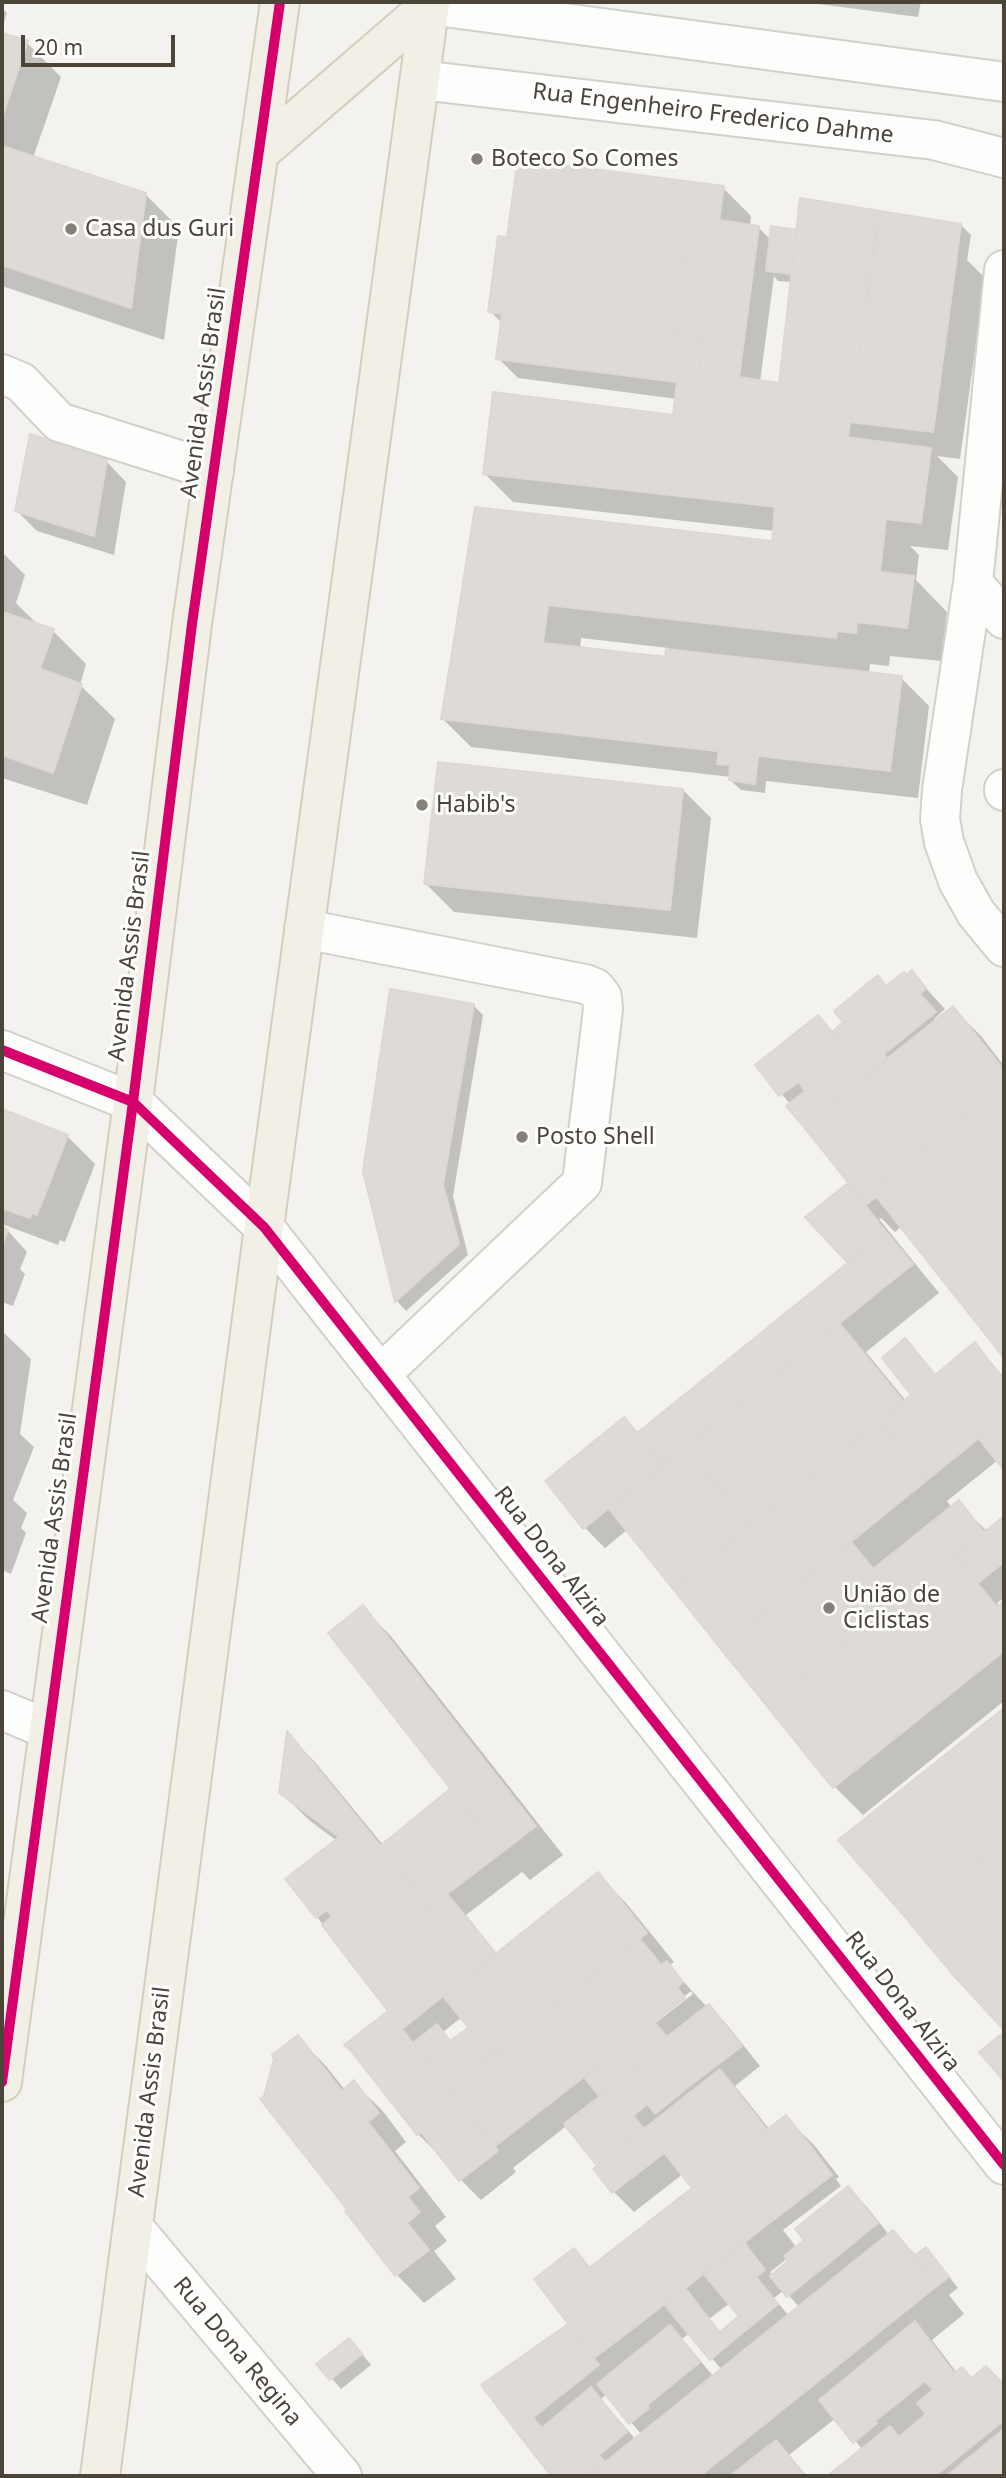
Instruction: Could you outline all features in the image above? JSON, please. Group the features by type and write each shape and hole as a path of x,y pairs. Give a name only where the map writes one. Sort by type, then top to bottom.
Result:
{"main road":[{"name":"Avenida Assis Brasil","path":"2,2082 47,1729 133,1102 192,624 280,2"},
{"name":"Avenida Assis Brasil","path":"100,2476 264,1227 430,4"},
{"path":"260,152 430,4"}],"street":[{"path":"430,4 1004,82"},
{"name":"Rua Engenheiro Frederico Dahme","path":"420,80 934,140 1004,158"},
{"path":"1004,270 973,583 942,790 940,820 944,842 958,881 976,912 1004,947"},
{"path":"2,374 21,382 59,422 214,471"},
{"path":"973,583 1004,619"},
{"path":"304,929 585,984 595,988 602,997 603,1009 582,1183 380,1375"},
{"name":"Rua Dona Alzira","path":"2,1049 133,1102 264,1227 1004,2165"},
{"path":"2,1710 47,1729"},
{"name":"Rua Dona Regina","path":"132,2227 342,2476"}],"building":[{"path":"2,33 28,41 2,118"},
{"name":"Casa dus Guri","path":"2,146 146,193 131,308 2,265"},
{"path":"531,161 724,186 713,263 507,237 516,172"},
{"path":"800,198 880,211 848,437 774,428"},
{"path":"880,211 961,224 958,248 875,237"},
{"path":"719,220 759,226 739,377 779,383 774,428 693,418"},
{"path":"771,226 797,230 792,274 766,271"},
{"path":"498,236 685,260 675,336 488,312"},
{"path":"875,237 958,248 933,432 850,422"},
{"path":"685,260 713,263 703,339 675,336"},
{"path":"502,314 703,339 693,418 673,415 677,382 496,359"},
{"path":"493,392 931,448 921,523 483,474"},
{"path":"30,434 107,460 94,536 15,511"},
{"path":"475,507 772,541 775,507 886,519 880,572 914,576 907,628 857,622 856,633 837,631 836,638 548,605 542,650 454,640"},
{"path":"2,612 54,629 40,669 82,684 53,773 2,755"},
{"path":"454,640 542,650 543,643 657,656 647,743 441,719"},
{"path":"666,649 902,676 890,771 647,743 657,655 665,657"},
{"path":"719,751 758,756 755,784 729,780 730,765 717,764"},
{"path":"438,762 683,789 670,910 424,884"},
{"path":"912,970 926,988 920,994 936,1012 884,1054 887,1059 867,1075 832,1032 843,1022 834,1011 878,975 886,986 904,972 907,975"},
{"path":"390,989 474,1004 443,1185 459,1244 395,1302 363,1171"},
{"path":"953,1006 1004,1070 1004,1083 871,1190 876,1197 866,1205 803,1126"},
{"path":"818,1015 867,1075 803,1126 786,1106 805,1091 799,1082 779,1096 755,1065"},
{"path":"1004,1083 1004,1358 871,1190"},
{"path":"2,1109 68,1135 37,1215 32,1213 30,1218 2,1208"},
{"path":"848,1183 886,1232 848,1263 805,1217"},
{"path":"2,1228 8,1230 2,1246"},
{"path":"886,1232 913,1264 663,1465 637,1433"},
{"path":"839,1323 903,1401 750,1526 686,1447"},
{"path":"905,1338 935,1375 911,1395 882,1358"},
{"path":"975,1342 1004,1380 1004,1418 927,1480 879,1421"},
{"path":"624,1417 663,1465 583,1529 545,1481"},
{"path":"1004,1418 1004,1470 979,1439"},
{"path":"879,1421 927,1480 720,1648 673,1589"},
{"path":"686,1447 750,1526 673,1589 609,1509"},
{"name":"União de Ciclistas","path":"959,1500 984,1532 767,1706 720,1648 851,1542 873,1569"},
{"path":"1004,1516 1004,1562 978,1583 955,1555"},
{"path":"955,1555 1004,1616 1004,1651 833,1788 767,1706"},
{"path":"1004,1601 1004,1616 997,1607"},
{"path":"363,1605 536,1826 501,1853 328,1633"},
{"path":"1004,1708 1004,1841 905,1917 838,1840"},
{"path":"287,1731 430,1907 353,1966 322,1925 332,1917 327,1910 316,1918 285,1879 339,1837 279,1793"},
{"path":"450,1789 501,1853 430,1907 380,1846"},
{"path":"1004,1841 1004,1938 955,1977 905,1917"},
{"path":"598,1872 647,1933 490,2055 443,1996"},
{"path":"447,1894 496,1954 402,2029 353,1966"},
{"path":"1004,1938 1004,2030 955,1977"},
{"path":"640,1939 661,1965 667,1961 683,1982 677,1987 685,1998 544,2108 498,2049"},
{"path":"709,2004 742,2046 687,2088 658,2051 599,2096 584,2077 654,2022 667,2037"},
{"path":"388,2011 498,2151 459,2181 421,2132 417,2135 344,2045"},
{"path":"437,2024 450,2041 468,2028 490,2055 448,2088 413,2043"},
{"path":"1004,2032 1004,2081 979,2052"},
{"path":"298,2035 342,2091 354,2080 379,2113 368,2122 419,2188 408,2197 420,2212 407,2223 429,2250 395,2276 345,2211 347,2209 260,2099 264,2096 274,2059 272,2055"},
{"path":"498,2049 544,2108 494,2147 448,2088"},
{"path":"658,2051 687,2088 655,2114 647,2104 633,2116 644,2129 597,2166 564,2124"},
{"path":"720,2069 767,2130 692,2188 664,2153 612,2193 593,2169"},
{"path":"786,2115 812,2148 752,2195 772,2221 635,2327 589,2268"},
{"path":"812,2148 832,2175 772,2221 752,2195"},
{"path":"848,2186 878,2223 787,2297 770,2276 788,2261 784,2256 804,2240 795,2229"},
{"path":"893,2230 938,2285 700,2476 588,2476"},
{"path":"744,2242 765,2270 756,2277 778,2304 729,2344 720,2332 739,2316 703,2273"},
{"path":"926,2247 949,2277 938,2285 914,2256"},
{"path":"574,2248 635,2327 594,2358 534,2279"},
{"path":"685,2288 729,2344 710,2360 664,2304"},
{"path":"915,2321 954,2373 933,2390 925,2381 875,2421 877,2423 853,2443 819,2400"},
{"path":"568,2324 599,2365 516,2431 481,2385"},
{"path":"670,2325 700,2362 647,2405 649,2408 629,2424 597,2384"},
{"path":"349,2338 362,2354 330,2380 316,2364"},
{"path":"986,2366 1004,2385 1004,2420 935,2476 827,2476 890,2426 899,2437 926,2414 917,2403 962,2367 971,2378"},
{"path":"591,2387 627,2432 599,2455 606,2463 588,2476 551,2476 516,2431 533,2418 542,2428"},
{"path":"1004,2429 1004,2476 950,2476 949,2474"},
{"path":"776,2440 805,2476 730,2476"}],"cycle path":[{"path":"2,2082 133,1102 192,624 280,2"},
{"path":"2,1050 133,1102 264,1227 1004,2165"}],"place":[{"name":"Boteco So Comes","path":"477,159"},
{"name":"Casa dus Guri","path":"71,229"},
{"name":"Habib's","path":"422,805"},
{"name":"Posto Shell","path":"522,1137"},
{"name":"União de Ciclistas","path":"829,1608"}]}
